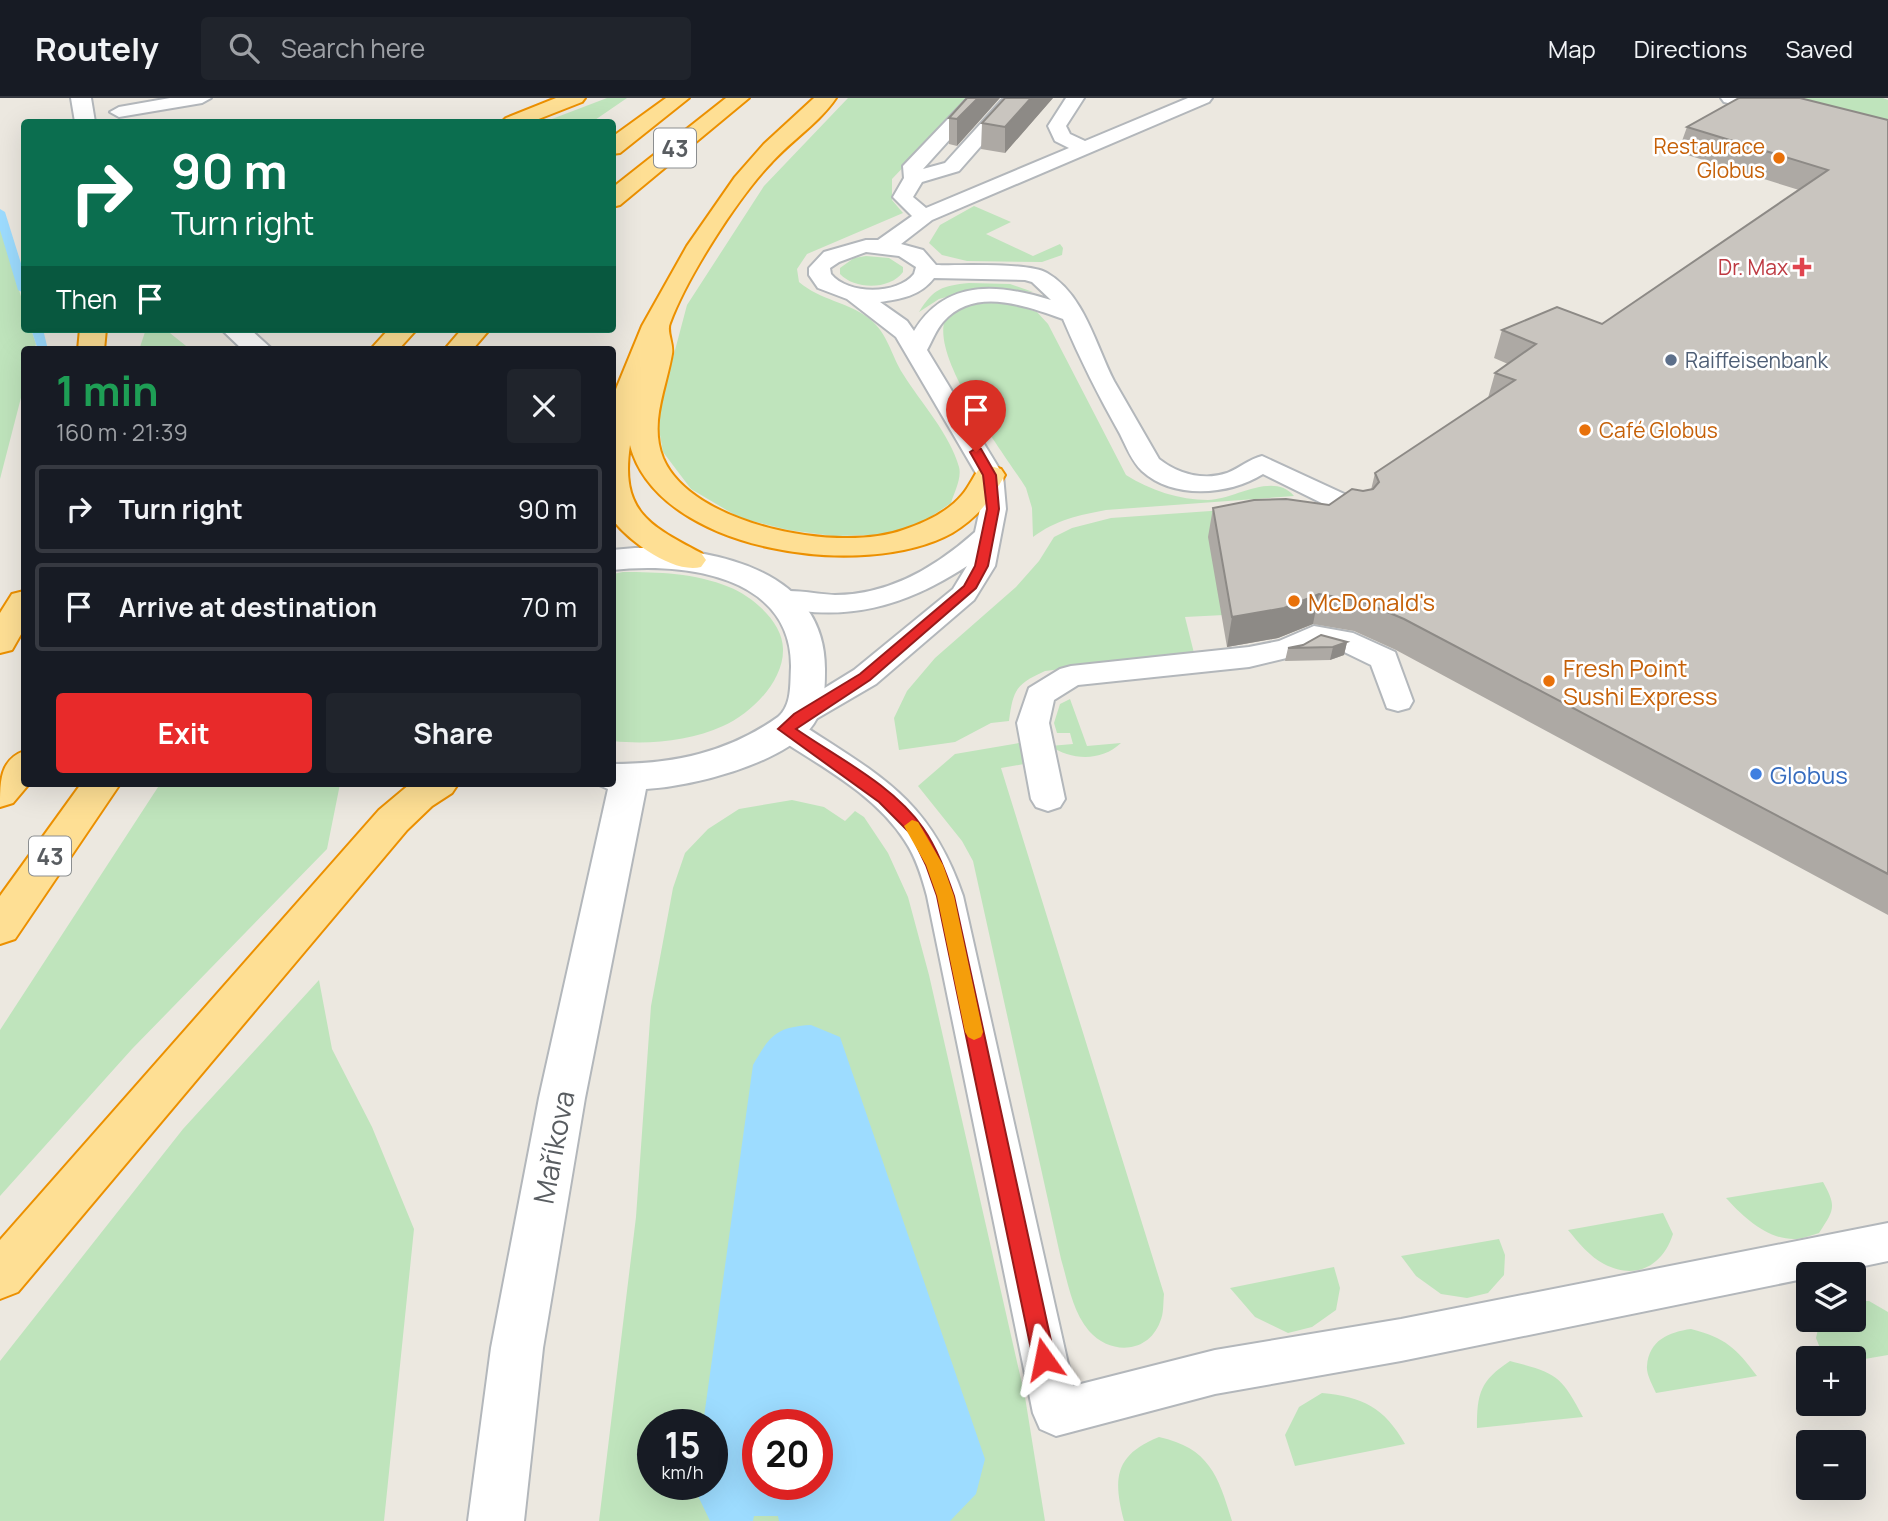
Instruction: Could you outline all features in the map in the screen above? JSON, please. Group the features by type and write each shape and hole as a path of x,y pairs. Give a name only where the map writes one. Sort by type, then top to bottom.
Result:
{"highway":[{"path":"521,119 575,98"},
{"name":"43","path":"616,145 678,98"},
{"name":"43","path":"616,197 739,98"},
{"path":"616,445 621,417 670,294 745,180 826,98"},
{"path":"655,326 659,348 642,414 642,434 647,453 655,470 669,487 689,504 716,519 746,531 804,545 877,546 911,537 952,519 975,500 989,475"},
{"path":"387,346 400,333"},
{"path":"616,495 625,514 646,536 690,560"},
{"path":"0,642 21,606"},
{"path":"0,794 21,768"},
{"name":"43","path":"0,929 98,787"},
{"path":"0,1276 393,820 418,797 434,787"}],"street":[{"path":"81,98 84,119"},
{"path":"239,333 255,346"},
{"path":"616,560 655,557 690,560 739,575 781,599 800,622 808,653 806,695 793,723 740,755 716,765 663,776 621,777"},
{"name":"Maříkova","path":"496,1521 519,1335 621,777"}],"lane":[{"path":"119,112 202,98"},
{"path":"925,216 911,207 903,197 914,178 913,166 978,98"},
{"path":"1075,98 1056,125 1062,137 1084,148"},
{"path":"884,246 925,216 1203,98"},
{"path":"1730,98 1802,116"},
{"path":"914,178 952,167 1022,102"},
{"path":"927,271 925,264 910,252 884,246 866,246 836,254 826,260 821,268 821,276 827,284 853,293 899,326 989,475 993,509 981,566 964,594 865,677 793,723 885,798 917,831 935,865 945,896 1056,1413 1215,1372 1401,1340 1888,1242"},
{"path":"853,293 890,294 905,290 917,284 927,271"},
{"path":"927,271 995,271 1039,277 1056,292 1072,315 1101,378 1149,464 1157,471 1189,482 1215,482 1236,478 1262,464 1357,510"},
{"path":"899,326 905,290"},
{"path":"915,351 940,312 957,301 973,297 1014,297 1072,315"},
{"path":"781,599 826,604 869,601 892,595 954,561 988,534"},
{"path":"1048,799 1033,723 1041,695 1071,676 1249,657 1288,648 1314,635 1343,640 1384,659 1398,701"}],"green space":[{"path":"607,98 627,98 596,119 552,119"},
{"path":"848,98 969,98 892,179 892,200 903,213 807,254 797,269 799,282 807,288 861,313 876,325 903,374 949,443 960,471 951,503 929,518 903,530 879,535 833,536 788,530 740,518 691,489 663,452 657,418 687,305 764,186"},
{"path":"1751,98 1883,98 1888,100 1888,131"},
{"path":"974,206 1011,222 986,234 1033,256 1060,244 1063,248 1062,255 1042,262 967,261 942,255 929,243 940,225"},
{"path":"0,223 21,296 21,333 32,333 36,344 21,346 21,398 0,479"},
{"path":"854,258 889,258 903,267 903,272 890,282 872,286 854,283 840,274 840,268"},
{"path":"969,283 1010,284 1033,292 980,288 939,299 919,312 939,290"},
{"path":"1001,300 1037,312 1048,324 1126,475 1155,490 1186,498 1218,499 1264,486 1285,489 1294,496 1106,510 1068,519 1033,537 1032,508 1026,488 958,381 944,337 945,319 951,314 985,301"},
{"path":"145,333 170,333 186,346 140,346"},
{"path":"1296,505 1224,615 1185,617 1194,653 1045,671 1018,689 1012,702 1009,721 991,723 955,742 899,750 894,718 907,691 935,658 1016,587 1039,561 1054,537 1072,528 1111,518"},
{"path":"616,573 690,576 738,591 756,603 778,629 783,649 778,673 764,695 734,721 710,731 654,742 616,741"},
{"path":"1070,699 1087,746 1121,743 1104,753 1086,757 1067,754 1050,746 1073,744 1070,733 1057,733 1054,723 1060,704"},
{"path":"1019,743 1024,764 1001,768 1164,1294 1162,1316 1154,1333 1147,1340 1128,1348 1107,1344 1089,1331 1068,1287 973,861 962,841 918,786 955,754"},
{"path":"158,787 339,787 327,849 132,1049 0,1196 0,1030"},
{"path":"792,800 824,807 845,821 855,811 864,817 888,853 908,897 929,975 1025,1397 1045,1521 599,1521 636,1217 651,1006 673,888 685,853 708,829 739,809"},
{"path":"319,980 332,1049 372,1127 414,1229 384,1521 0,1521 0,1361 183,1129"},
{"path":"1823,1182 1832,1203 1831,1213 1819,1233 1797,1239 1787,1239 1767,1232 1740,1213 1726,1198"},
{"path":"1663,1213 1673,1234 1669,1245 1655,1262 1638,1270 1627,1271 1604,1264 1589,1253 1568,1230"},
{"path":"1499,1239 1505,1255 1504,1275 1488,1293 1467,1298 1441,1294 1416,1276 1401,1256"},
{"path":"1334,1267 1340,1288 1336,1310 1312,1327 1288,1333 1255,1317 1230,1288"},
{"path":"1866,1301 1888,1312 1888,1355 1866,1359 1866,1346 1819,1346 1816,1338 1817,1332 1866,1332"},
{"path":"1691,1329 1722,1340 1743,1358 1757,1376 1656,1393 1647,1369 1652,1350 1668,1335"},
{"path":"1510,1361 1538,1369 1556,1378 1569,1392 1583,1417 1477,1428 1482,1389 1492,1375"},
{"path":"1322,1393 1349,1397 1371,1406 1389,1421 1405,1444 1295,1466 1285,1435 1299,1407"},
{"path":"1159,1437 1190,1448 1209,1466 1222,1490 1232,1521 1124,1521 1118,1481 1120,1470 1133,1452"}],"water":[{"path":"811,1025 840,1037 985,1459 976,1494 950,1521 779,1521 778,1516 754,1516 753,1521 710,1521 700,1500 728,1500 728,1409 705,1409 753,1065 769,1040 789,1028"}],"building":[{"path":"967,98 978,98 957,119 949,118"},
{"path":"1005,98 1031,98 1005,127 982,123"},
{"path":"1739,98 1800,98 1888,120 1888,874 1404,619 1361,601 1319,594 1284,608 1232,617 1213,508 1254,500 1286,499 1329,505 1352,489 1373,489 1379,482 1375,473 1515,380 1495,373 1536,344 1502,330 1557,307 1602,324 1828,170 1687,127"},
{"path":"1321,635 1347,642 1333,647 1288,648 1303,645"}],"waterway":[{"path":"0,212 21,280"},
{"path":"38,333 42,346"}],"slow traffic":[{"path":"912,826 935,865 945,896 974,1032"}],"place":[{"name":"Restaurace Globus","path":"1779,158"},
{"name":"Dr. Max","path":"1802,267"},
{"name":"Raiffeisenbank","path":"1671,360"},
{"name":"Café Globus","path":"1585,430"},
{"name":"McDonald's","path":"1294,601"},
{"name":"Fresh Point Sushi Express","path":"1549,681"},
{"name":"Globus","path":"1756,774"}],"route":[{"path":"976,452 989,475 993,509 981,566 975,580 964,594 865,677 800,717 786,729 885,798 917,831 935,865 945,896 1044,1359"}]}
